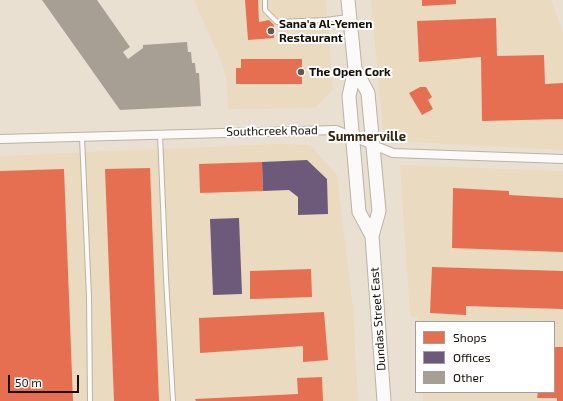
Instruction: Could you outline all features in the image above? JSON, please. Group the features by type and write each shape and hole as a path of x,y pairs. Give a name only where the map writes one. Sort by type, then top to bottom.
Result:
{"main road":[{"name":"Dundas Street East","path":"348,0 355,69 349,96 359,212 372,236"},
{"name":"Dundas Street East","path":"355,69 368,93 379,211 372,236 384,401"}],"street":[{"name":"Southcreek Road","path":"0,139 336,130 393,153 563,159"}],"lane":[{"path":"265,0 265,10 277,22 326,20 350,17"},
{"path":"160,134 173,401"},
{"path":"82,137 89,297 90,401"}],"shaded area":[{"path":"194,0 326,0 333,89 315,108 228,109 227,85 223,66"},
{"path":"371,0 551,0 563,32 563,150 392,141 383,132"},
{"path":"276,144 310,145 337,175 353,309 358,401 0,401 0,156"},
{"path":"400,165 563,171 563,401 423,401 423,393 555,393 555,321 418,321 417,317 410,316"}],"building: Shops":[{"path":"245,0 258,0 259,22 269,20 274,25 274,38 248,40"},
{"path":"422,0 456,0 456,4 422,6"},
{"path":"496,18 497,56 544,55 545,84 563,83 563,119 482,121 481,57 419,62 417,21"},
{"path":"241,59 302,59 302,84 236,84 236,68 241,68"},
{"path":"420,87 426,87 432,97 428,100 433,109 422,115 409,93"},
{"path":"262,162 263,191 200,193 199,164"},
{"path":"150,168 159,401 114,401 105,169"},
{"path":"64,169 73,401 0,401 0,171"},
{"path":"453,188 509,191 509,195 563,198 563,252 452,248"},
{"path":"432,267 563,271 563,309 466,306 466,315 430,313"},
{"path":"311,269 312,297 250,299 250,271"},
{"path":"324,312 328,360 303,362 303,346 200,353 199,318"},
{"path":"555,347 563,347 563,401 557,401 557,398 537,398 538,393 555,393"},
{"path":"322,377 323,401 196,401 195,399 298,394 297,378"}],"building: Offices":[{"path":"307,160 327,179 328,214 298,215 298,197 289,190 263,191 262,162"},
{"path":"239,218 242,294 213,295 210,219"}],"building: Other":[{"path":"42,0 97,0 130,47 123,52 128,59 143,48 143,45 187,42 188,52 191,52 192,63 195,63 196,73 199,73 201,106 120,110"}],"place":[{"name":"Sana’a Al-Yemen Restaurant","path":"271,31"},
{"name":"The Open Cork","path":"301,72"}],"district":[{"name":"Summerville","path":"367,137"}]}
